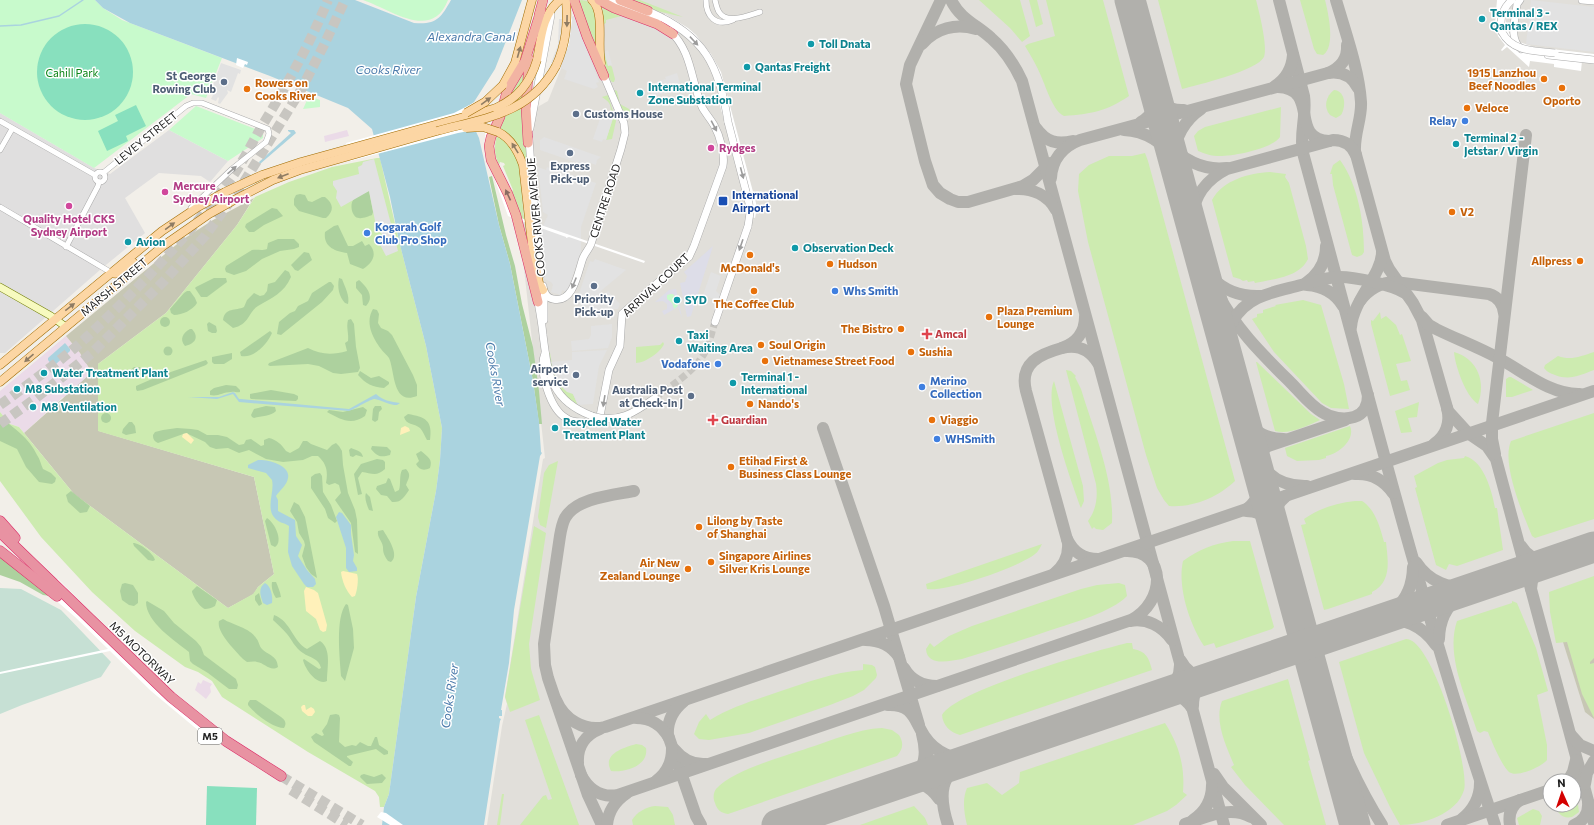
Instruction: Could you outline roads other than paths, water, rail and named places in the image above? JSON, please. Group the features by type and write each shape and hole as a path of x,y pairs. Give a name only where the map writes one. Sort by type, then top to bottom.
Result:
{"highway":[{"path":"538,302 516,214 491,160 489,146 491,137 500,117 507,91 525,61 543,0"},
{"path":"574,0 587,37 604,76"},
{"path":"599,0 614,8 649,16"},
{"path":"620,0 636,6 675,36"},
{"path":"528,143 527,78 529,60 540,10"},
{"path":"0,521 60,594"},
{"name":"M5 MOTORWAY","path":"0,532 60,594 149,681 204,732 237,756 280,779"},
{"name":"M5 MOTORWAY","path":"0,540 60,594"},
{"path":"0,551 60,594"}],"main road":[{"path":"436,128 480,105 494,95 503,85 515,63 532,0"},
{"path":"562,0 567,27 563,51 552,73 537,92 524,102 502,114 436,128 489,110 508,102 519,94 527,83 537,60 546,19 552,8 562,0"},
{"path":"592,0 596,4 598,11 599,52 604,76"},
{"path":"613,0 636,6"},
{"path":"436,128 478,127 498,132 512,143 519,154 524,170 533,253 539,283 544,291"},
{"name":"MARSH STREET","path":"0,365 150,240 183,216 210,200 247,181 288,166 351,152 436,128"},
{"name":"MARSH STREET","path":"0,382 153,254 177,236 236,199 273,180 351,152"},
{"path":"527,201 527,233 538,302"},
{"path":"112,272 115,274 120,273 161,244 177,236"},
{"path":"0,287 66,327"}],"street":[{"name":"COOKS RIVER AVENUE","path":"544,337 544,291 537,248 528,143 530,123 550,20 562,0"},
{"path":"606,0 649,16 663,18 679,27 695,41 710,60 719,78 725,99 729,127 749,203 750,216 748,226 715,322"},
{"path":"706,0 709,14 713,20 724,23 760,12"},
{"path":"715,0 718,11 723,16 728,18 738,18"},
{"path":"1512,0 1504,10 1501,20 1502,32 1515,45 1525,49 1594,59"},
{"path":"1520,0 1518,4 1514,37 1518,46 1529,52 1594,59"},
{"path":"1582,0 1594,1"},
{"name":"ARRIVAL COURT","path":"544,353 543,364 548,394 564,418 590,423 599,421 609,370 620,346 622,314 689,257 724,162 723,153 715,127 701,105 685,51 675,36"},
{"name":"CENTRE ROAD","path":"544,291 550,298 559,300 567,296 573,287 584,256 591,244 623,141 625,133 624,123 604,76"},
{"name":"MARSH STREET","path":"183,216 232,169 266,142 269,134 268,129 202,103 196,102 190,104"},
{"name":"LEVEY STREET","path":"103,173 190,104"},
{"path":"0,121 95,175"},
{"path":"0,150 12,128"},
{"path":"66,247 99,182 102,182 105,176 103,173 98,172 95,175"},
{"path":"95,175 95,180 99,182"},
{"path":"0,207 66,247 112,272"},
{"path":"538,302 544,337 544,353 550,375 556,388 567,402 578,410 592,416 607,419 628,416 654,398"}],"water":[{"name":"Cooks River","path":"95,0 355,0 414,23 428,23 441,16 451,0 522,0 495,69 474,102 465,108 479,138 499,225 510,264 533,381 542,453 540,456 514,610 509,663 501,710 502,716 499,716 501,719 484,825 382,825 384,807 389,794 416,597 436,491 442,428 426,346 372,129 348,108 270,76 130,23 103,8"},
{"path":"288,130 294,130 296,133 260,164 259,162 291,133"},
{"path":"65,343 70,351 55,365 52,365 48,358"},
{"path":"233,392 239,399 349,409 376,394 381,398 400,403 394,405 373,399 349,411 239,402 233,394 217,399 188,397 219,397"},
{"path":"258,460 278,464 288,473 286,483 276,496 278,500 278,511 295,520 296,536 302,545 298,556 315,579 316,584 313,587 307,587 304,584 292,566 288,552 289,526 278,521 273,516 271,511 272,480 266,473 248,468 248,465"},
{"path":"339,512 342,513 351,525 354,555 353,561 357,571 349,572 346,568 346,548 336,517"},
{"path":"265,583 270,589 272,598 272,603 267,605 263,603 260,594 260,589"}],"waterway":[{"path":"0,26 21,25 59,16 83,0"}],"tunnel":[{"path":"0,405 56,363 88,336 162,261 214,201 238,168 287,83 313,34 328,0"},
{"path":"0,424 36,398 92,353 163,282 205,236 244,182 301,90 345,0"},
{"path":"655,398 692,369 702,357 710,340 715,322"},
{"path":"281,776 362,825"},
{"path":"291,790 347,825"}],"place":[{"name":"Terminal 3 - Qantas / REX","path":"1482,19"},
{"name":"Toll Dnata","path":"811,44"},
{"name":"Qantas Freight","path":"747,67"},
{"name":"1915 Lanzhou Beef Noodles","path":"1544,79"},
{"name":"St George Rowing Club","path":"224,82"},
{"name":"Oporto","path":"1562,88"},
{"name":"Rowers on Cooks River","path":"247,89"},
{"name":"International Terminal Zone Substation","path":"640,93"},
{"name":"Veloce","path":"1467,108"},
{"name":"Customs House","path":"576,114"},
{"name":"Relay","path":"1465,121"},
{"name":"Terminal 2 - Jetstar / Virgin","path":"1456,144"},
{"name":"Rydges","path":"711,148"},
{"name":"Express Pick-up","path":"570,153"},
{"name":"Mercure Sydney Airport","path":"165,192"},
{"name":"International Airport","path":"723,201"},
{"name":"Quality Hotel CKS Sydney Airport","path":"69,206"},
{"name":"V2","path":"1452,212"},
{"name":"Kogarah Golf Club Pro Shop","path":"367,233"},
{"name":"Avion","path":"128,242"},
{"name":"Observation Deck","path":"795,248"},
{"name":"McDonald's","path":"750,255"},
{"name":"Allpress","path":"1580,261"},
{"name":"Hudson","path":"830,264"},
{"name":"Priority Pick-up","path":"594,286"},
{"name":"The Coffee Club","path":"754,291"},
{"name":"Whs Smith","path":"835,291"},
{"name":"SYD","path":"677,300"},
{"name":"Plaza Premium Lounge","path":"989,317"},
{"name":"The Bistro","path":"901,329"},
{"name":"Amcal","path":"927,334"},
{"name":"Taxi Waiting Area","path":"679,341"},
{"name":"Soul Origin","path":"761,345"},
{"name":"Sushia","path":"911,352"},
{"name":"Vietnamese Street Food","path":"765,361"},
{"name":"Vodafone","path":"718,364"},
{"name":"Water Treatment Plant","path":"44,373"},
{"name":"Airport service","path":"576,375"},
{"name":"Terminal 1 - International","path":"733,383"},
{"name":"Merino Collection","path":"922,387"},
{"name":"M8 Substation","path":"17,389"},
{"name":"Australia Post at Check-In J","path":"691,396"},
{"name":"Nando's","path":"750,404"},
{"name":"M8 Ventilation","path":"33,407"},
{"name":"Guardian","path":"713,420"},
{"name":"Viaggio","path":"932,420"},
{"name":"Recycled Water Treatment Plant","path":"555,428"},
{"name":"WHSmith","path":"937,439"},
{"name":"Etihad First & Business Class Lounge","path":"731,467"},
{"name":"Lilong by Taste of Shanghai","path":"699,527"},
{"name":"Singapore Airlines Silver Kris Lounge","path":"711,562"},
{"name":"Air New Zealand Lounge","path":"688,569"}],"water label":[{"name":"Alexandra Canal","path":"471,37"}],"park label":[{"name":"Cahill Park","path":"72,73"}]}
